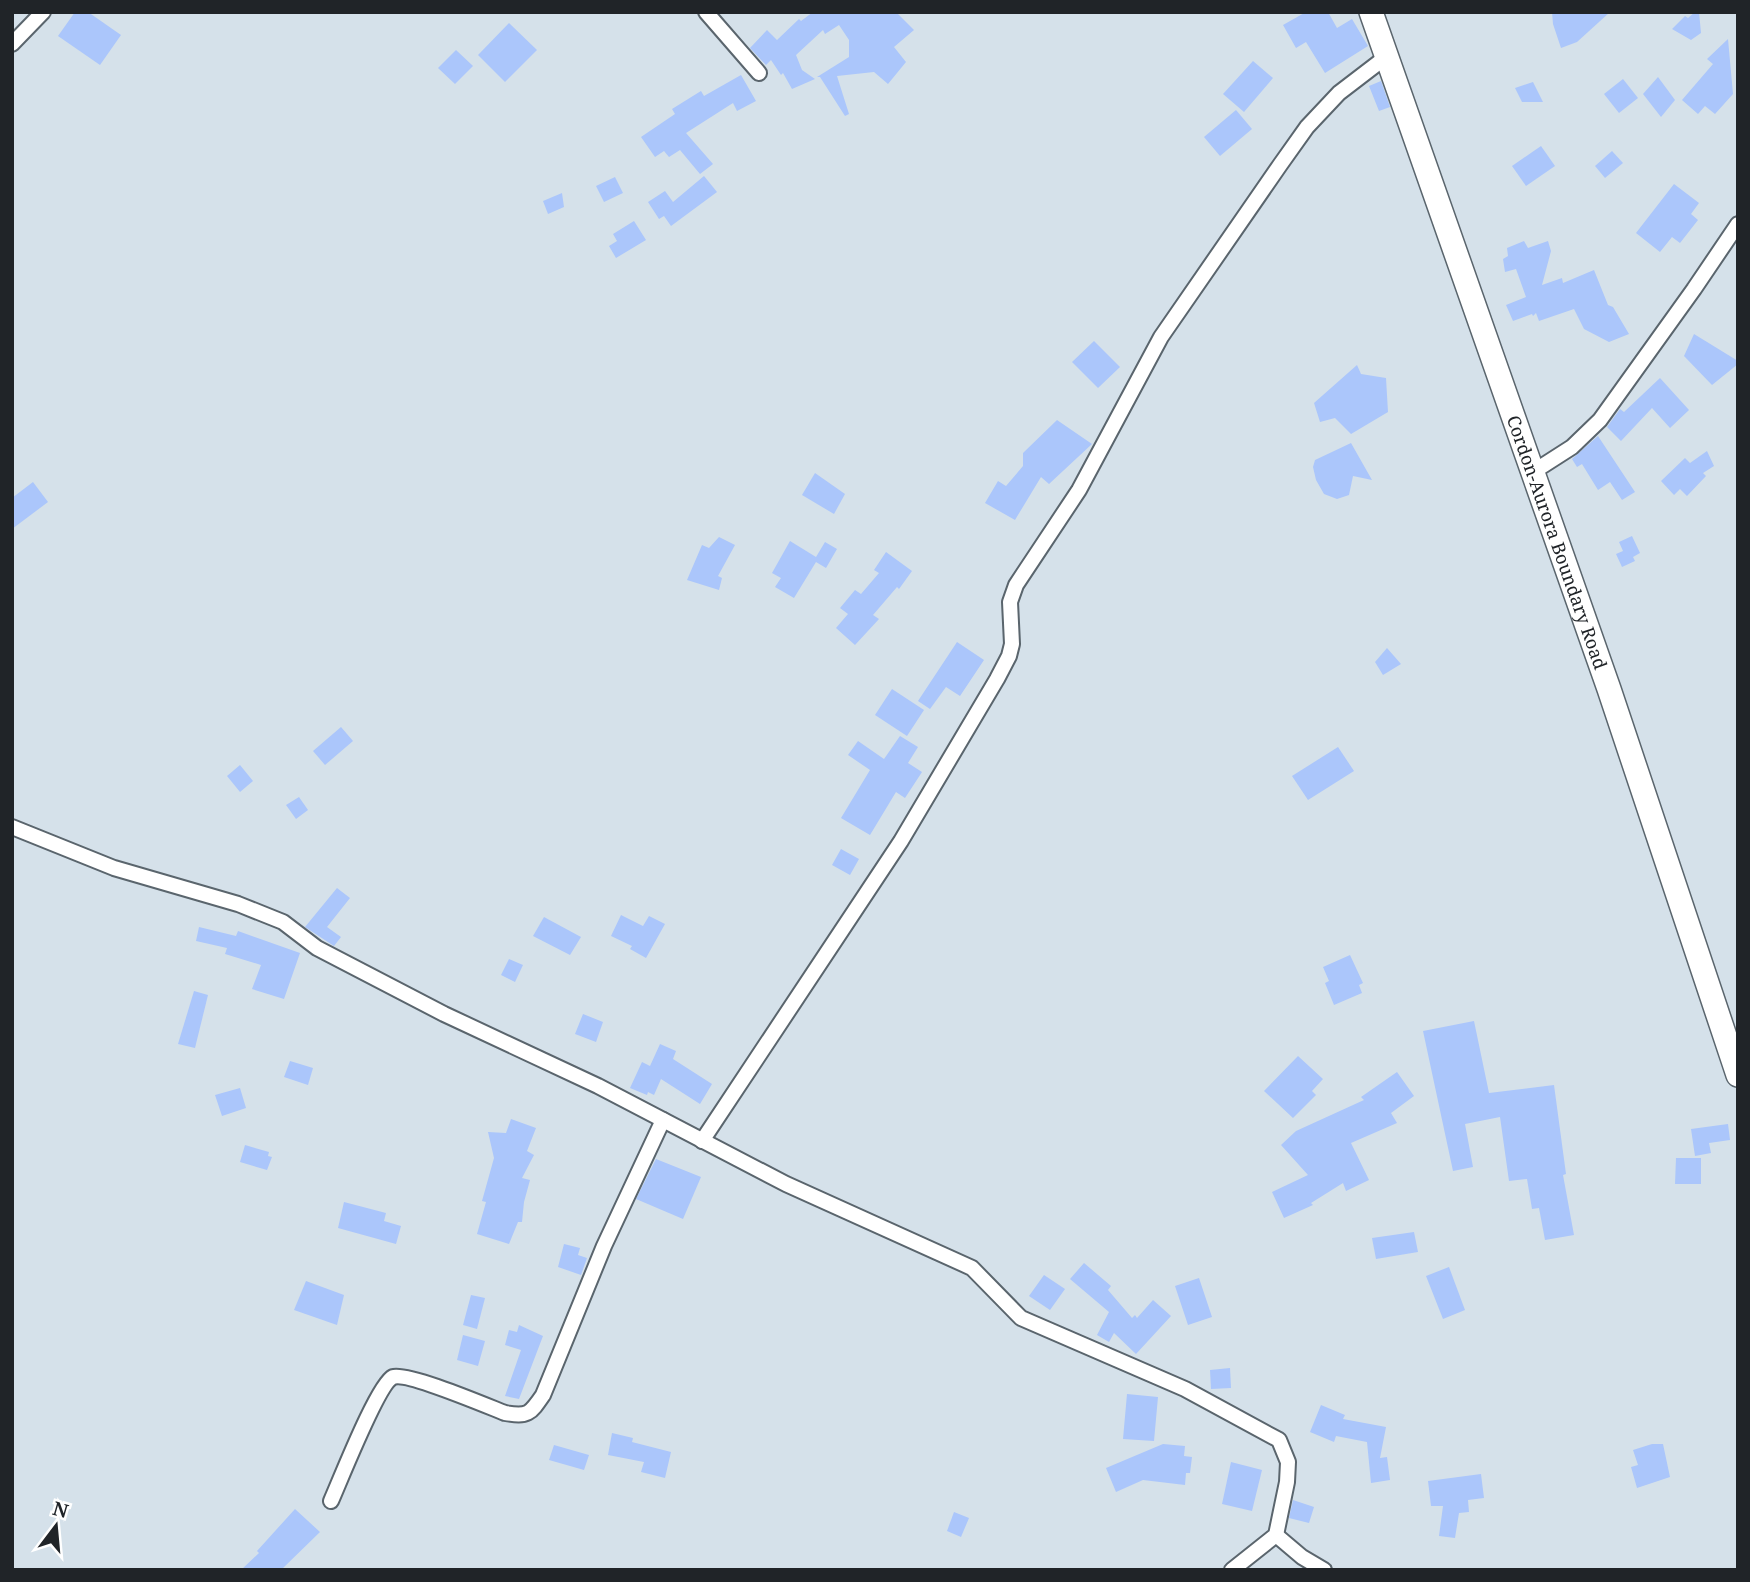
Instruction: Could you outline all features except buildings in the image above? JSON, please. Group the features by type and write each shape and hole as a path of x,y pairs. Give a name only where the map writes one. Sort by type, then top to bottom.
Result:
{"main road":[{"name":"Cordon-Aurora Boundary Road","path":"1371,12 1609,689 1738,1075"}],"street":[{"path":"12,44 43,12"},
{"path":"706,12 759,73"},
{"path":"702,1141 901,841 998,679 1012,644 1010,602 1016,585 1079,490 1161,337 1307,127 1339,93 1385,57"},
{"path":"1533,472 1572,447 1600,419 1738,224"},
{"path":"12,827 114,868 238,904 283,922 317,948 444,1014 598,1086 786,1184 972,1268 1021,1318 1185,1389 1279,1440 1288,1462 1287,1482 1276,1535 1232,1570"},
{"path":"331,1501 375,1403 386,1382 394,1377 412,1378 505,1413 519,1416 533,1410 542,1395 604,1246 663,1120"},
{"path":"1276,1535 1302,1557 1324,1570"}]}
